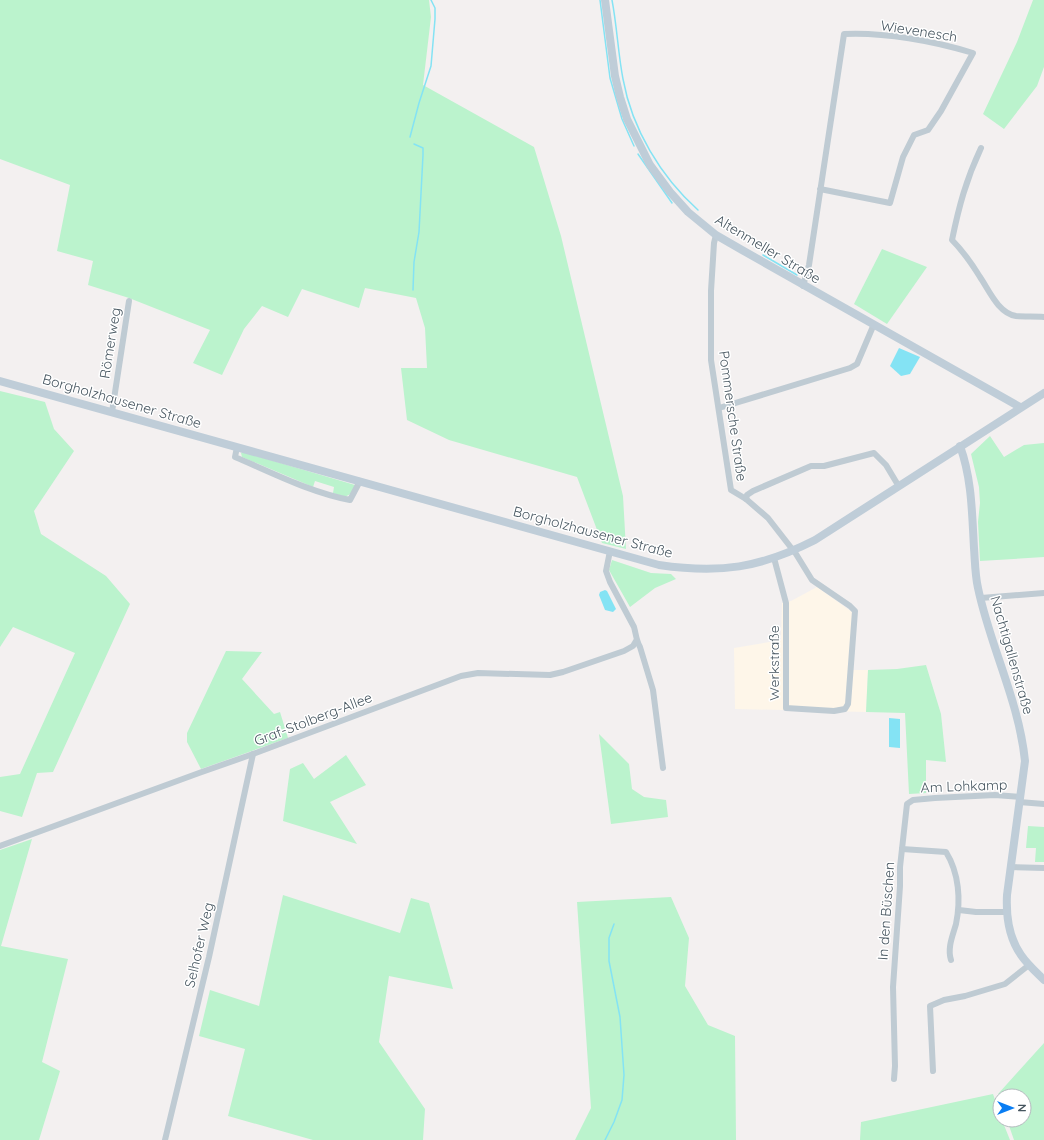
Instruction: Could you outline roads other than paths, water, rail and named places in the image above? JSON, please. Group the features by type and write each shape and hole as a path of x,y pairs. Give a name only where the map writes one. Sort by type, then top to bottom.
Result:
{"street":[{"name":"Altenmeller Straße","path":"605,0 615,76 627,119 650,165 670,192 688,212 716,235 803,286 874,324 1020,407"},
{"name":"Wievenesch","path":"803,286 808,272 820,189 844,34 914,39 972,53 938,115 928,130 914,135 903,157 890,202 820,189"},
{"path":"981,148 971,169 961,199 952,240 980,276 999,305 1008,313 1016,316 1044,317"},
{"name":"Pommersche Straße","path":"716,235 714,243 711,291 711,360 731,490 746,499 768,518 777,528 812,580 850,606 855,612"},
{"name":"Römerweg","path":"112,412 129,301"},
{"path":"719,408 850,368 857,364 874,324"},
{"name":"Borgholzhausener Straße","path":"0,381 659,565 695,570 726,569 774,558 793,551 815,540 898,485 1044,393"},
{"name":"Nachtigallenstraße","path":"960,446 968,472 971,492 975,565 978,586 1021,735 1025,761 1010,867 1007,912 1012,936 1021,955 1044,980"},
{"path":"237,447 235,457 308,489 338,498 350,500 360,481"},
{"path":"746,499 747,495 753,491 811,466 824,466 874,453 878,455 886,465 898,485"},
{"path":"610,551 606,571 610,582 634,627 636,640 640,647 653,690 663,768"},
{"name":"Werkstraße","path":"774,558 786,603 786,708 834,711 845,708 848,704 855,612"},
{"path":"981,598 1044,593"},
{"name":"Graf-Stolberg-Allee","path":"0,846 253,754 461,676 478,673 550,675 624,651 633,646 636,640"},
{"name":"Selhofer Weg","path":"165,1140 209,957 253,754"},
{"name":"Am Lohkamp","path":"902,849 907,804 913,800 976,796 1020,799 1044,804"},
{"name":"In den Büschen","path":"894,1079 893,987 902,849 946,852 951,861 956,877 959,898 959,910 950,944 951,960"},
{"path":"1010,867 1044,868"},
{"path":"959,910 976,912 1007,912"},
{"path":"933,1071 930,1006 944,1000 965,996 1005,984 1029,965"}],"water":[{"path":"899,348 920,357 910,374 901,376 890,366"},
{"path":"605,590 607,591 616,609 613,612 605,610 599,595 600,592"},
{"path":"889,718 900,719 900,748 889,747"}],"waterway":[{"path":"410,137 431,66 435,19 435,8 431,0"},
{"path":"600,0 610,78 622,119 634,146"},
{"path":"612,0 623,79 633,116 641,134 660,167 672,183 698,210"},
{"path":"413,290 414,262 419,232 423,155 423,148 414,144"},
{"path":"638,154 672,203"},
{"path":"763,255 797,275"},
{"path":"605,1140 614,1122 622,1100 624,1075 620,1017 609,961 609,938 614,924"}]}
